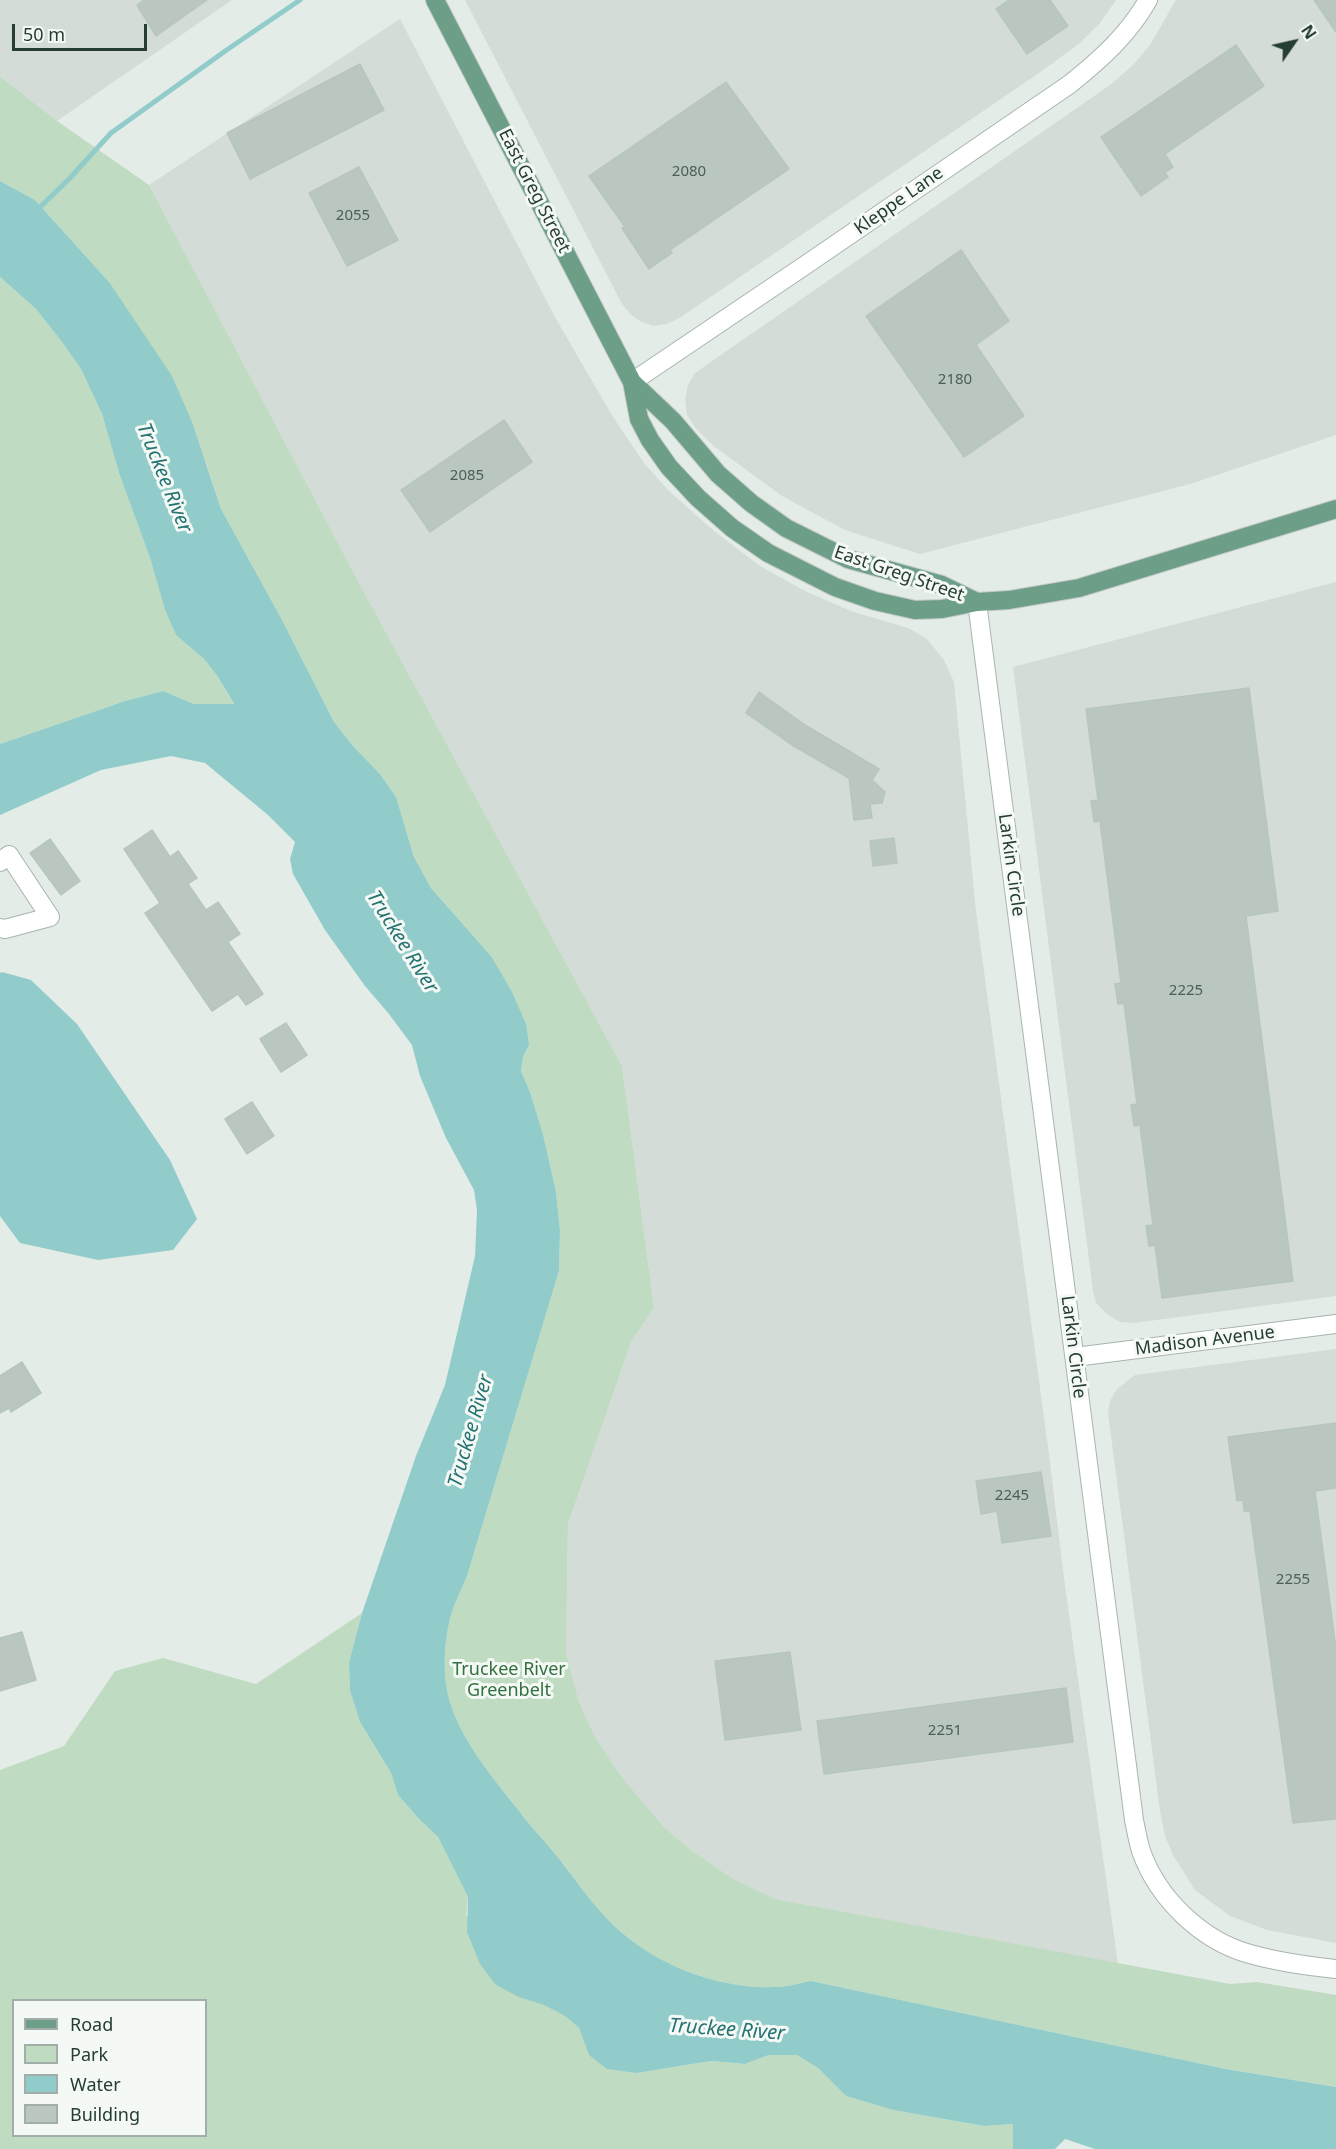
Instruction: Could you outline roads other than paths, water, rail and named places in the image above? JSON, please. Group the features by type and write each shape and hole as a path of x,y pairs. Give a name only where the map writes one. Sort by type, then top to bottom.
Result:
{"main road":[{"name":"East Greg Street","path":"435,0 632,382 639,419 650,440 669,467 698,498 732,528 768,553 835,587 875,601 915,610 942,609 1079,588 1336,509"},
{"name":"East Greg Street","path":"632,382 673,421 718,474 751,503 786,528 848,558 942,585 977,602"}],"street":[{"name":"Kleppe Lane","path":"632,382 1070,84 1100,60 1127,33 1148,0"},
{"name":"Larkin Circle","path":"977,602 1134,1820 1141,1851 1153,1875 1173,1904 1196,1927 1223,1943 1249,1954 1294,1964 1336,1969"},
{"path":"0,862 9,855 50,917 5,929 0,928"},
{"name":"Madison Avenue","path":"1075,1357 1336,1324"}],"water":[{"name":"Truckee River","path":"0,181 35,200 109,282 172,376 192,422 221,509 281,618 334,722 380,774 396,797 414,857 431,888 491,956 512,992 526,1024 529,1045 523,1057 521,1071 543,1134 556,1192 560,1231 559,1271 467,1576 452,1611 447,1631 445,1668 448,1695 458,1723 480,1761 610,1922 637,1945 674,1966 713,1980 755,1987 780,1987 811,1981 1226,2069 1336,2087 1336,2149 1095,2149 1065,2139 1055,2149 1013,2149 1013,2124 984,2126 893,2110 846,2096 818,2068 797,2055 769,2055 745,2064 711,2061 637,2073 607,2069 589,2055 579,2028 565,2016 496,1985 480,1964 467,1932 468,1897 438,1837 398,1795 391,1773 360,1722 350,1691 349,1662 362,1613 416,1456 445,1385 475,1256 477,1210 474,1190 446,1138 420,1076 412,1045 365,986 325,930 293,874 290,859 295,842 268,815 205,763 171,756 101,770 0,815 0,744 125,701 163,691 194,704 234,704 204,659 176,635 165,610 150,558 119,473 102,414 81,369 36,309 0,277"},
{"path":"0,973 31,980 77,1024 170,1160 197,1219 173,1250 98,1260 20,1243 0,1216"}],"waterway":[{"path":"35,212 111,133 300,0"}],"park label":[{"name":"Truckee River Greenbelt","path":"509,1680"}]}
